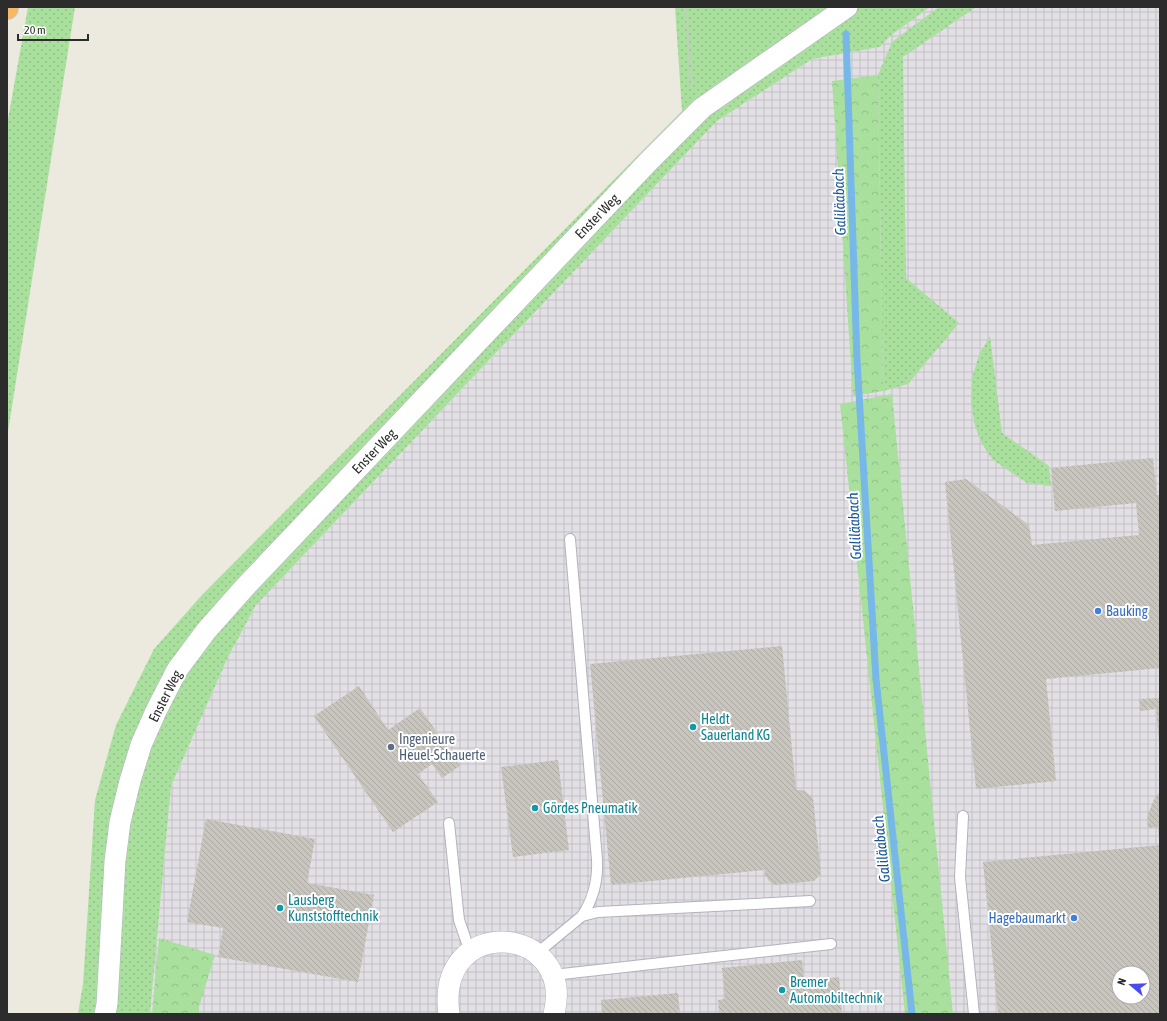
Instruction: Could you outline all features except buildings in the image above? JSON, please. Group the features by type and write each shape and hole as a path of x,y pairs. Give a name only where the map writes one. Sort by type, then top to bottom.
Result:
{"street":[{"name":"Enster Weg","path":"105,1014 107,1004 115,861 120,822 130,781 141,746 156,711 177,670 206,631 250,581 648,162 702,108 847,7"},
{"path":"449,1014 448,989 452,975 459,962 470,952 483,945 498,942 512,942 525,946 546,963 553,975 556,989 557,1003 554,1014"}],"lane":[{"path":"536,954 582,916 592,900 598,876 570,539"},
{"path":"963,816 960,877 974,1014"},
{"path":"449,823 460,920 470,952"},
{"path":"582,916 598,912 810,901"},
{"path":"553,975 831,944"}],"path":[{"path":"686,7 691,83 702,108"}],"shaded area":[{"path":"930,7 1160,7 1160,1014 150,1014 171,786 228,657 256,605 717,121 812,59 880,47 890,36"}],"green space":[{"path":"28,7 75,7 7,438 7,125"},
{"path":"675,7 930,7 890,36 880,47 812,59 717,121 256,605 228,657 171,786 150,1014 78,1014 83,984 95,800 116,725 154,649 202,595 682,111"},
{"path":"939,7 976,7 903,57 906,278 959,323 908,384 883,391 878,75 892,42"},
{"path":"878,75 883,391 853,396 832,81"},
{"path":"990,336 1002,433 1049,466 1051,486 1027,483 993,460 982,444 975,426 971,402 972,378 979,355"},
{"path":"892,394 953,1014 905,1014 840,404"},
{"path":"159,938 215,955 199,1007 199,1014 152,1014"}],"waterway":[{"name":"Galiläabach","path":"846,34 857,360 876,679 912,1014"}],"place":[{"name":"Bauking","path":"1098,611"},
{"name":"Heldt Sauerland KG","path":"693,727"},
{"name":"Ingenieure Heuel-Schauerte","path":"391,747"},
{"name":"Gördes Pneumatik","path":"535,808"},
{"name":"Lausberg Kunststofftechnik","path":"280,908"},
{"name":"Hagebaumarkt","path":"1074,918"},
{"name":"Bremer Automobiltechnik","path":"782,990"}]}
